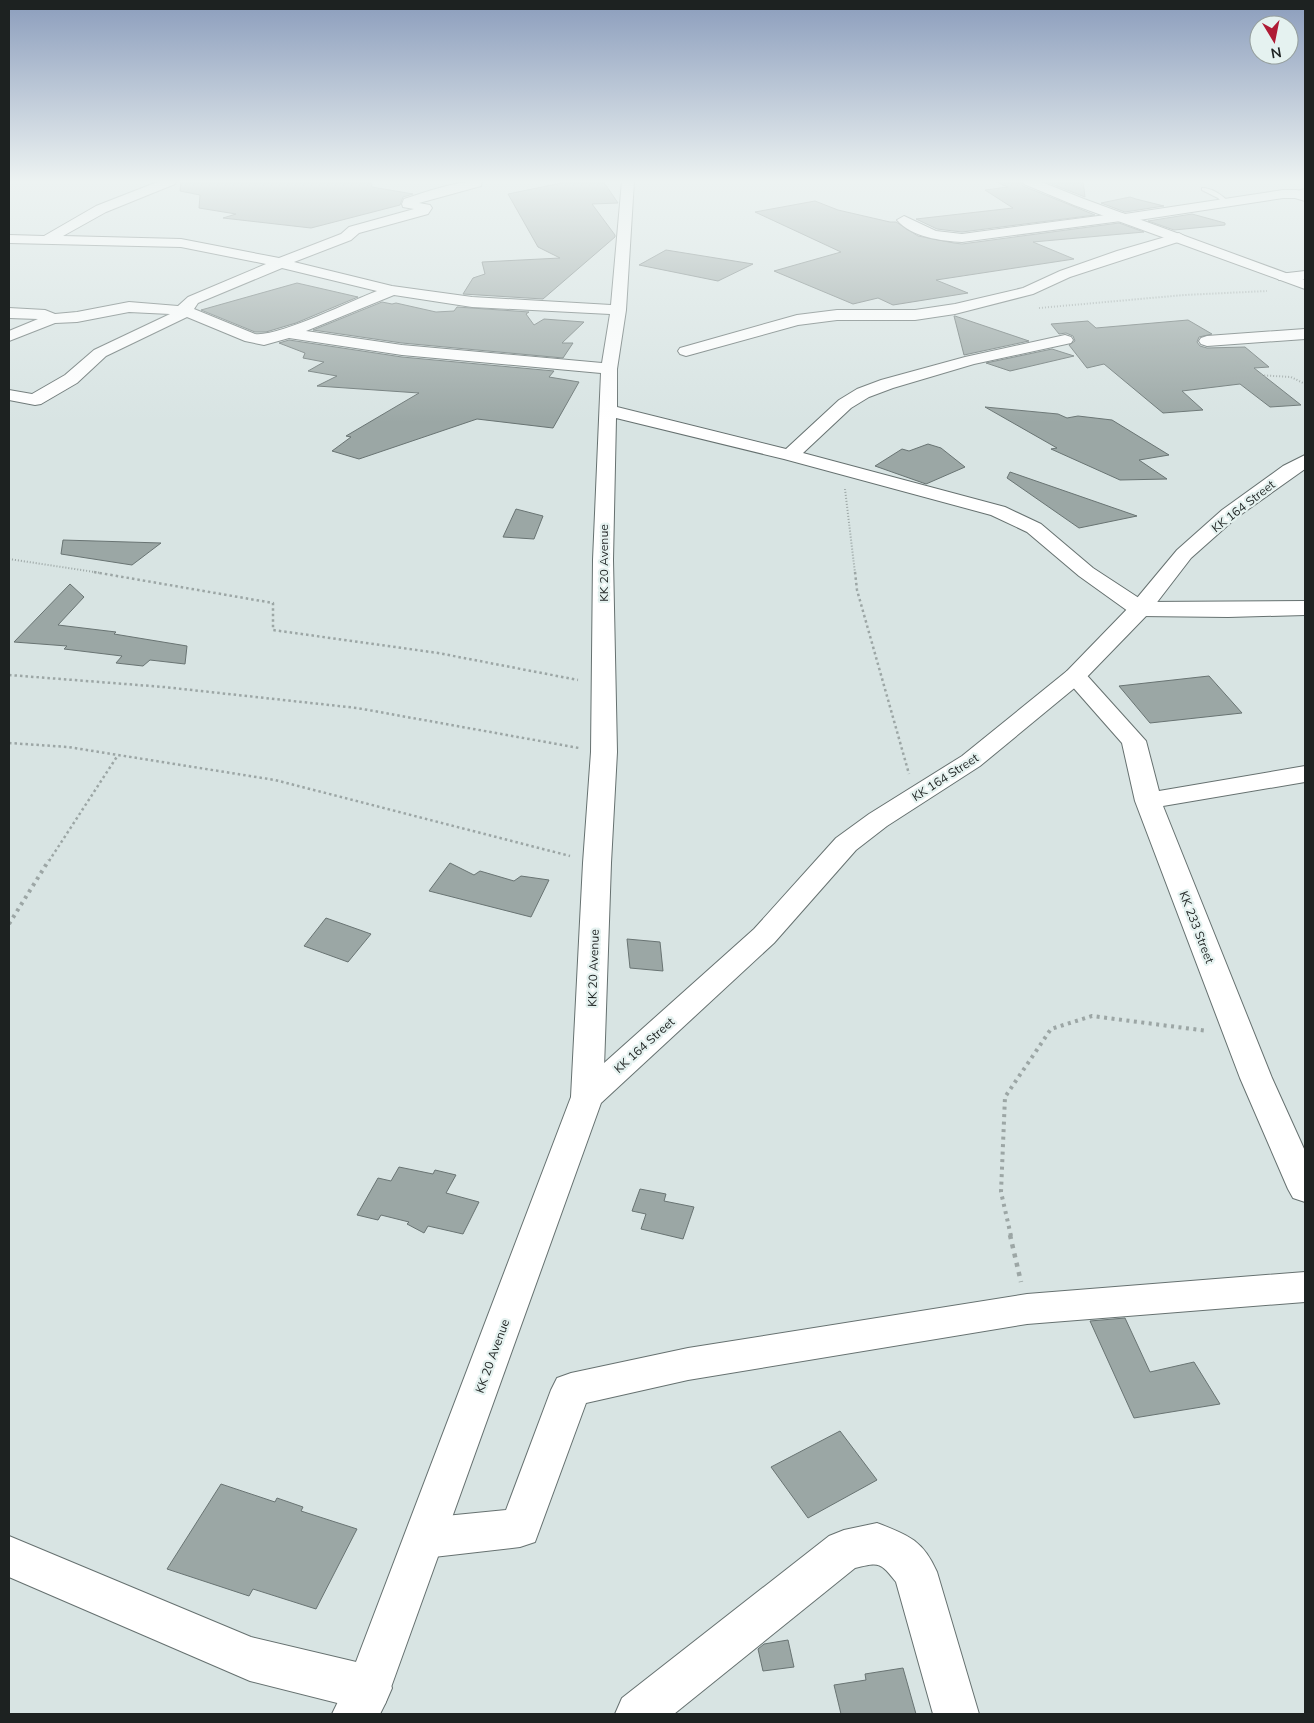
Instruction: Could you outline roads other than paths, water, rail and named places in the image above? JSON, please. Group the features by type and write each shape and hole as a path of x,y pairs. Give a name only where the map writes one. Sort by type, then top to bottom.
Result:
{"street":[{"path":"272,261 392,290 472,302 618,310"},
{"path":"9,395 35,400 71,379 100,353 179,316 186,311 186,306 193,300 284,261"},
{"name":"KK 20 Avenue","path":"362,1701 425,1538 587,1097 597,863 604,752 603,550 608,369 618,310 622,261"},
{"path":"686,351 797,320 837,315 915,315 955,309 1028,291 1065,274 1101,261"},
{"path":"1243,261 1305,285"},
{"path":"1284,277 1305,275"},
{"path":"9,336 52,319 77,317 129,307 186,311 258,340 288,334 392,290"},
{"path":"9,313 44,316 52,319"},
{"path":"288,334 402,350 608,369"},
{"path":"1207,341 1305,334"},
{"path":"790,455 845,404 864,394 888,384 972,360 1065,340"},
{"path":"607,410 843,468 998,511 1034,528 1086,572 1140,609 1228,610 1305,608"},
{"name":"KK 164 Street","path":"587,1097 764,936 846,844 878,820 972,762 1075,676 1140,609 1184,554 1229,514 1305,461"},
{"name":"KK 233 Street","path":"1075,676 1134,741 1148,802 1256,1078 1305,1189"},
{"path":"1148,802 1305,774"},
{"path":"425,1538 520,1528 571,1390 688,1364 1027,1309 1305,1287"},
{"path":"638,1714 844,1550 878,1543 900,1554 915,1572 956,1714"},
{"path":"9,1556 250,1660 362,1701"}]}
